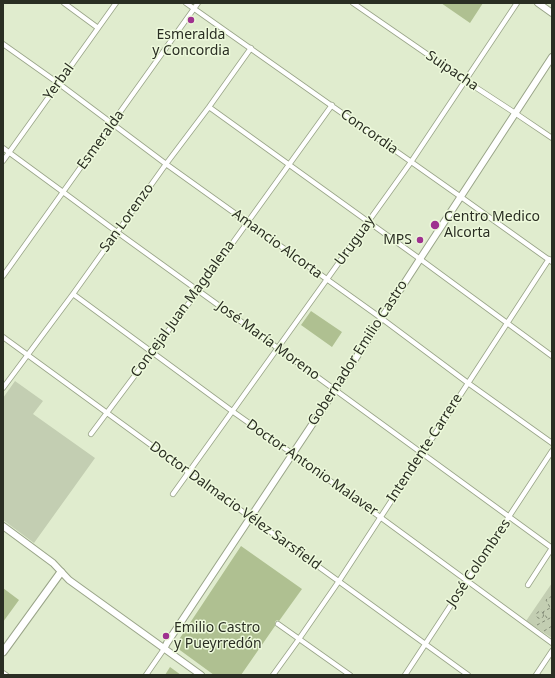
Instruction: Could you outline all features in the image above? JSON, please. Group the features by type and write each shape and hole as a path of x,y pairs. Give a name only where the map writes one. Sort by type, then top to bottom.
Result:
{"main road":[{"path":"3,652 61,572"}],"street":[{"path":"64,3 98,28"},
{"name":"Yerbal","path":"3,161 116,3"},
{"name":"Concordia","path":"186,3 332,105 550,261"},
{"name":"Esmeralda","path":"3,276 198,3"},
{"name":"Suipacha","path":"353,3 552,138"},
{"name":"Uruguay","path":"173,494 412,162 517,3"},
{"path":"538,3 552,13"},
{"name":"Amancio Alcorta","path":"3,44 58,83 166,164 552,443"},
{"name":"San Lorenzo","path":"3,388 251,48"},
{"name":"Gobernador Emilio Castro","path":"164,649 552,57"},
{"name":"Concejal Juan Magdalena","path":"90,434 198,291 332,105"},
{"path":"209,107 552,356"},
{"name":"José María Moreno","path":"3,148 552,548"},
{"name":"Intendente Carrere","path":"273,675 339,581 506,323 550,261"},
{"name":"Doctor Antonio Malaver","path":"73,294 552,643"},
{"name":"Doctor Dalmacio Vélez Sarsfield","path":"3,337 468,675"},
{"name":"José Colombres","path":"405,675 552,451"},
{"path":"3,526 53,563 69,580 201,675"},
{"path":"528,585 552,548"},
{"path":"278,624 350,675"},
{"path":"146,675 164,649"},
{"path":"536,675 552,651"}],"path":[{"path":"552,596 546,600 552,610"},
{"path":"548,619 543,612 550,608"},
{"path":"532,629 552,617"},
{"path":"539,634 552,626"}],"green space":[{"path":"15,381 43,401 33,414 95,458 34,543 3,520 3,398"},
{"path":"552,583 552,638 526,621"}],"building":[{"path":"441,3 483,3 470,23"},
{"path":"311,311 342,332 332,347 301,325"},
{"path":"241,546 302,589 279,621 277,620 275,622 275,626 241,675 214,675 177,648 176,644"},
{"path":"3,588 19,600 3,622"},
{"path":"170,667 181,675 165,675"}],"place":[{"name":"Esmeralda y Concordia","path":"191,20"},
{"name":"Centro Medico Alcorta","path":"435,225"},
{"name":"MPS","path":"420,240"},
{"name":"Emilio Castro y Pueyrredón","path":"166,636"}]}
